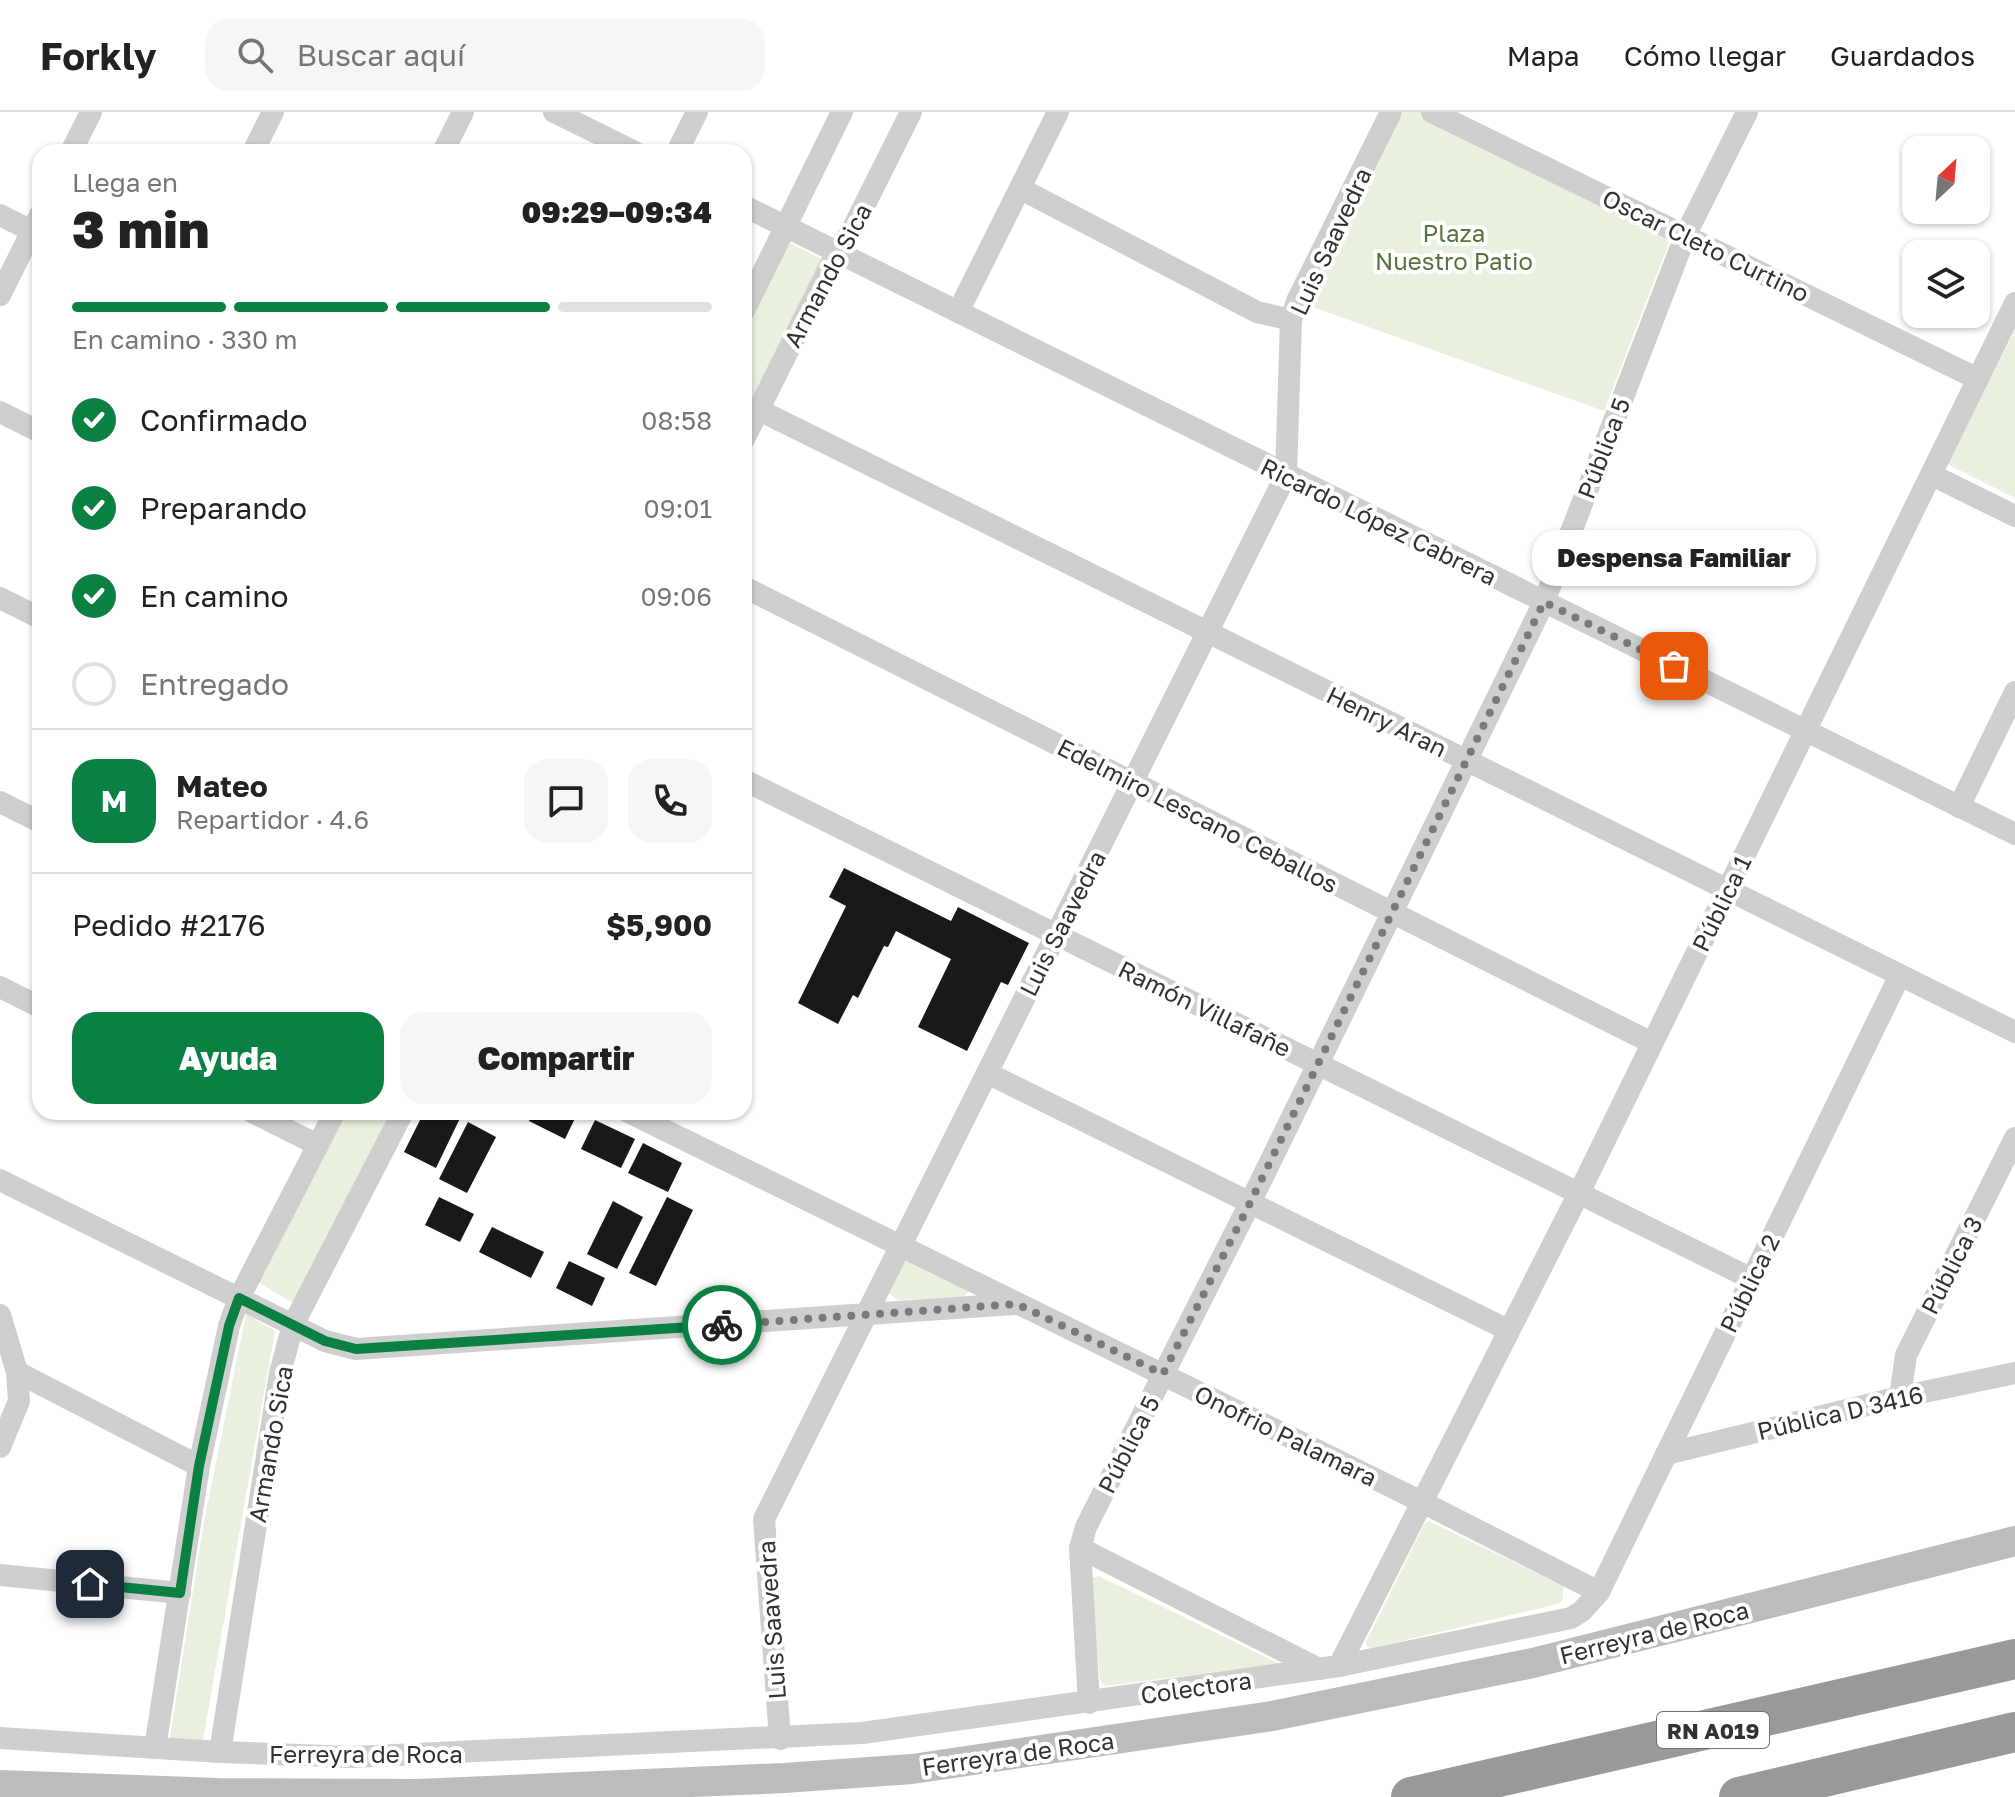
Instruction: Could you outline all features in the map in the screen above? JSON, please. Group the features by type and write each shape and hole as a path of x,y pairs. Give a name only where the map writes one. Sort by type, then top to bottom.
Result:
{"highway":[{"name":"RN A019","path":"1411,1797 2015,1659"},
{"path":"1739,1797 2015,1732"}],"street":[{"path":"75,144 91,112"},
{"path":"257,144 273,112"},
{"path":"447,144 463,112"},
{"path":"554,112 617,144"},
{"path":"681,144 697,112"},
{"path":"752,295 842,112"},
{"name":"Armando Sica","path":"752,424 911,112"},
{"path":"958,312 1058,112"},
{"name":"Luis Saavedra","path":"780,1739 764,1519 1286,475 1291,320 1297,301 1391,112"},
{"name":"Oscar Cleto Curtino","path":"1432,112 1978,379"},
{"name":"Pública 5","path":"1089,1703 1080,1548 1086,1527 1250,1203 1544,602 1686,234 1747,112"},
{"path":"1021,189 1257,312 1291,320"},
{"name":"Ricardo López Cabrera","path":"752,210 2015,834"},
{"path":"0,215 32,222"},
{"path":"0,295 32,231"},
{"name":"Pública 1","path":"1329,1668 1422,1502 1579,1193 2015,303"},
{"name":"Henry Aran","path":"759,410 2015,1032"},
{"path":"0,412 32,428"},
{"path":"1932,475 2015,516"},
{"name":"Edelmiro Lescano Ceballos","path":"752,591 1652,1043"},
{"path":"0,598 32,614"},
{"path":"1959,807 2015,692"},
{"name":"Ramón Villafañe","path":"752,784 1752,1279"},
{"path":"0,802 32,818"},
{"name":"Pública 2","path":"1599,1592 1900,975"},
{"path":"0,987 32,1003"},
{"path":"987,1073 1508,1330"},
{"path":"268,1120 318,1145"},
{"path":"155,1748 199,1466 229,1326 239,1298 331,1120"},
{"name":"Armando Sica","path":"220,1752 280,1373 293,1325 399,1120"},
{"name":"Onofrio Palamara","path":"644,1120 1599,1592"},
{"name":"Pública 3","path":"1900,1397 1906,1355 2015,1138"},
{"path":"0,1180 325,1341 356,1349 1017,1304"},
{"path":"0,1315 17,1372 19,1401 1,1442"},
{"path":"17,1372 199,1466"},
{"name":"Pública D 3416","path":"1666,1454 1900,1397 2015,1373"},
{"name":"Ferreyra de Roca","path":"0,1785 232,1794 417,1794 784,1778 912,1769 1272,1716 1518,1666 2015,1541"},
{"path":"1080,1548 1329,1668"},
{"path":"0,1575 180,1593"},
{"name":"Colectora","path":"780,1739 893,1730 1329,1668 1555,1623 1582,1611 1599,1592"},
{"name":"Ferreyra de Roca","path":"0,1738 315,1757 780,1739"}],"green space":[{"name":"Plaza Nuestro Patio","path":"1403,112 1420,112 1672,235 1604,411 1307,305"},
{"path":"786,241 822,259 752,403 752,312"},
{"path":"2015,330 2015,498 1947,464"},
{"path":"344,1120 389,1120 293,1303 258,1282"},
{"path":"904,1261 970,1291 963,1297 897,1300 887,1292"},
{"path":"246,1314 275,1331 201,1751 168,1750 203,1527"},
{"path":"1429,1521 1563,1586 1563,1599 1558,1604 1367,1647 1366,1642 1425,1523"},
{"path":"1099,1576 1280,1664 1105,1686 1100,1680 1089,1585 1092,1578"}],"building":[{"path":"844,868 951,921 958,907 1029,943 1008,985 1001,982 967,1051 918,1027 951,959 896,931 888,947 884,946 858,998 853,995 838,1024 798,1003 846,906 829,897"},
{"path":"420,1120 459,1120 436,1168 404,1152"},
{"path":"529,1120 574,1120 565,1139"},
{"path":"595,1120 635,1139 621,1168 581,1149"},
{"path":"468,1122 496,1137 467,1193 439,1179"},
{"path":"643,1143 682,1163 668,1192 628,1173"},
{"path":"439,1197 474,1214 460,1242 425,1225"},
{"path":"667,1197 693,1210 656,1286 629,1273"},
{"path":"613,1201 643,1217 617,1269 587,1254"},
{"path":"492,1227 544,1252 531,1278 479,1252"},
{"path":"569,1261 605,1278 592,1306 556,1288"}],"way so far":[{"path":"722,1325 1017,1304 1163,1374 1544,602 1674,666"}],"place":[{"name":"Despensa Familiar","path":"1674,666"}],"route":[{"path":"90,1584 180,1593 199,1466 229,1326 239,1298 325,1341 356,1349 722,1325"}]}
